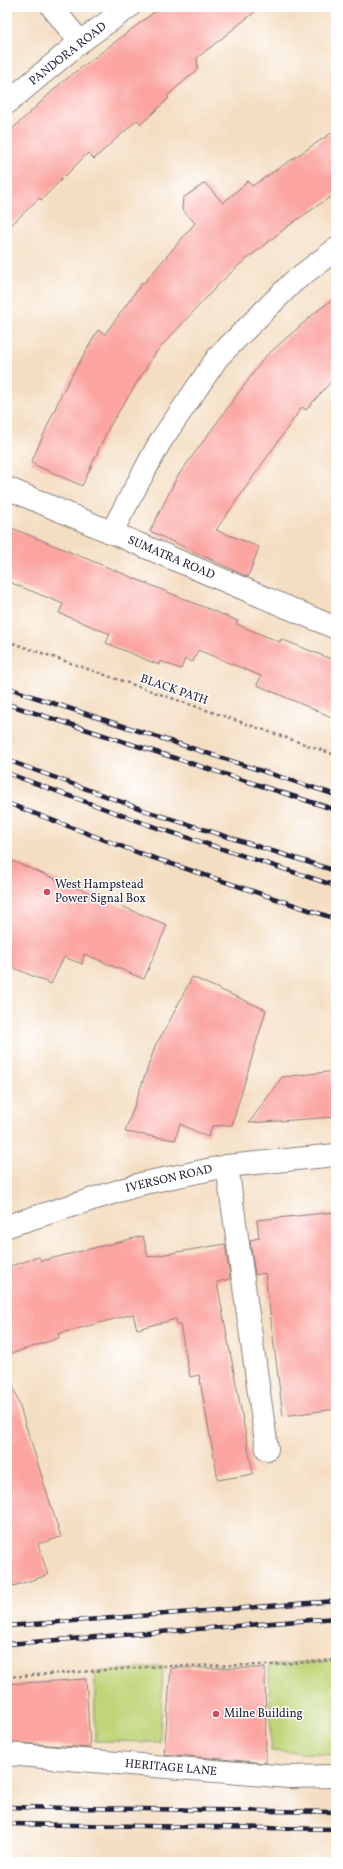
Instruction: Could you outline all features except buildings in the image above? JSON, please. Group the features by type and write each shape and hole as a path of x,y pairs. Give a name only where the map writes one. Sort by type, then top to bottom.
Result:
{"street":[{"path":"52,7 80,42"},
{"name":"PANDORA ROAD","path":"7,103 80,42 129,7"},
{"path":"111,532 160,442 218,358 293,282 336,249"},
{"name":"SUMATRA ROAD","path":"7,488 336,628"},
{"name":"IVERSON ROAD","path":"7,1226 144,1183 227,1166 336,1155"},
{"path":"227,1166 267,1450"},
{"name":"HERITAGE LANE","path":"7,1754 289,1777 336,1776"}],"path":[{"name":"BLACK PATH","path":"7,641 336,755"},
{"path":"7,1677 163,1666 269,1664 336,1660"}],"green space":[{"path":"336,1660 336,1755 271,1751 269,1665"},
{"path":"163,1666 160,1742 95,1741 95,1672"}],"railway":[{"path":"7,687 336,795"},
{"path":"7,704 336,810"},
{"path":"7,760 152,813 336,871"},
{"path":"7,773 149,825 336,886"},
{"path":"7,803 139,853 336,919"},
{"path":"7,1626 336,1601"},
{"path":"7,1644 336,1618"},
{"path":"7,1807 336,1812"},
{"path":"7,1824 336,1829"}],"place":[{"name":"West Hampstead Power Signal Box","path":"47,892"},
{"name":"Milne Building","path":"216,1714"}]}
